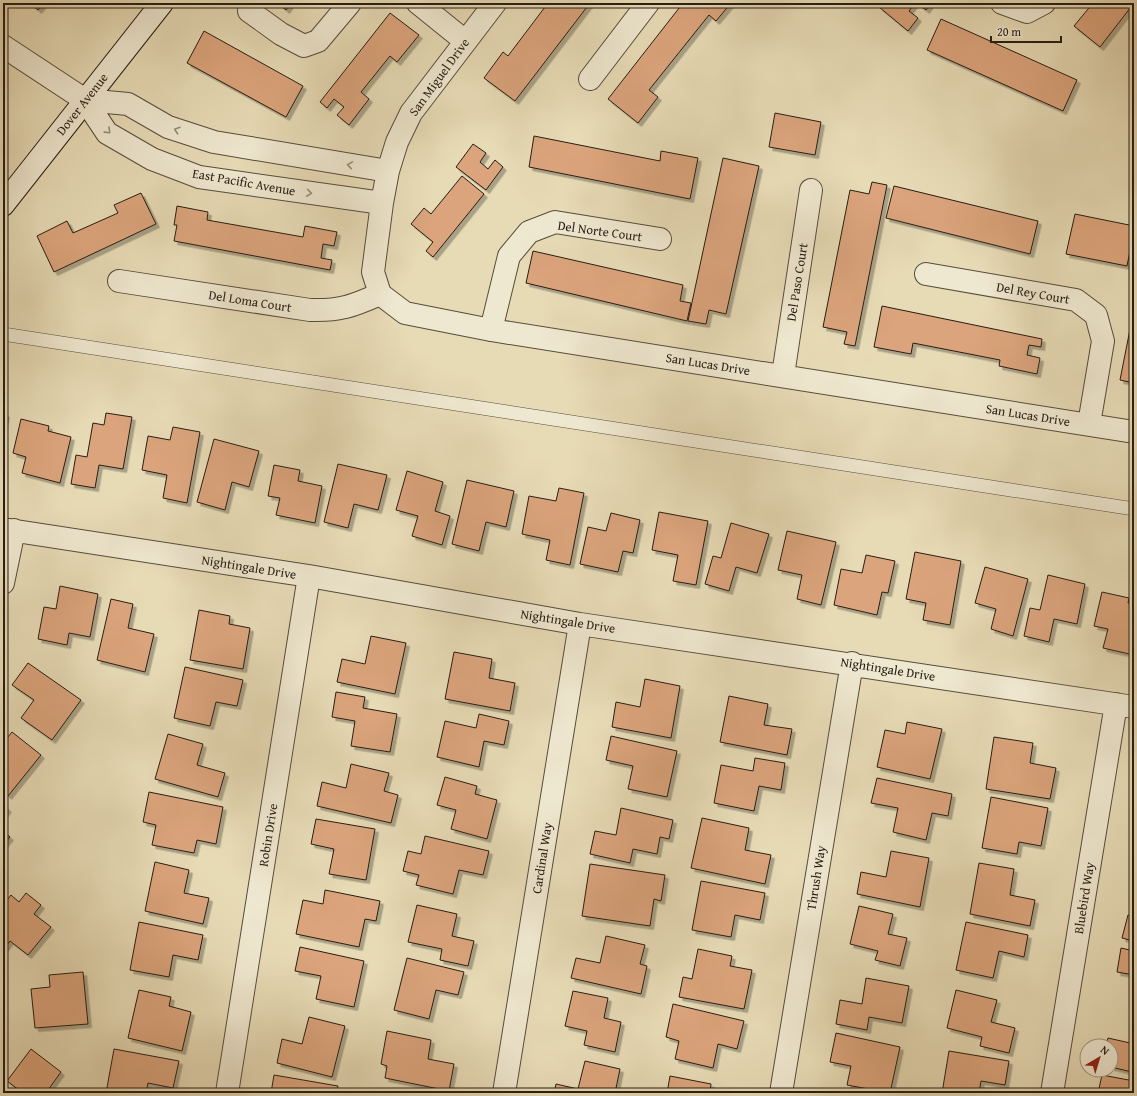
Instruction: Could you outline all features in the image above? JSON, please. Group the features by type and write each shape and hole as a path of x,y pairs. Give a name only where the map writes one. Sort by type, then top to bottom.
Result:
{"street":[{"name":"Dover Avenue","path":"3,205 162,3"},
{"path":"249,11 280,34 304,46 318,41 350,3"},
{"path":"418,3 465,41"},
{"name":"San Miguel Drive","path":"382,204 388,171 397,142 411,113 495,3"},
{"path":"590,79 648,3"},
{"path":"1002,3 1027,12 1044,3"},
{"name":"East Pacific Avenue","path":"3,46 85,100 107,133 152,159 199,177 382,204"},
{"name":"East Pacific Avenue","path":"85,100 128,104 168,127 214,142 388,171"},
{"name":"Del Paso Court","path":"783,375 811,190"},
{"path":"380,294 373,272 382,204"},
{"name":"Del Norte Court","path":"491,330 509,256 529,232 554,222 660,239"},
{"name":"Del Rey Court","path":"926,274 1076,300 1096,315 1103,341 1088,424"},
{"name":"Del Loma Court","path":"119,281 310,310 334,311 380,294"},
{"name":"San Lucas Drive","path":"380,294 405,313 491,330 783,375 1134,432"},
{"path":"3,583 9,529"},
{"name":"Nightingale Drive","path":"9,529 308,576 580,624 852,663 1125,706"},
{"name":"Robin Drive","path":"227,1093 308,576"},
{"name":"Cardinal Way","path":"504,1093 580,624"},
{"name":"Thrush Way","path":"780,1093 852,663"},
{"name":"Bluebird Way","path":"1052,1093 1125,706"}],"lane":[{"path":"3,334 1134,509"}],"building":[{"path":"30,3 44,3 38,10"},
{"path":"278,3 291,3 286,10"},
{"path":"548,3 590,3 515,101 484,78 503,52 508,56"},
{"path":"683,3 731,3 716,21 709,15 649,90 658,97 638,123 608,99"},
{"path":"883,3 915,3 909,11 918,18 908,31 879,7"},
{"path":"917,3 931,3 926,10"},
{"path":"1093,3 1134,3 1100,47 1074,26"},
{"path":"390,13 419,35 397,62 390,56 361,92 369,99 349,125 337,115 344,107 334,99 327,108 320,102"},
{"path":"941,19 1077,80 1063,111 927,50"},
{"path":"204,31 303,86 286,117 187,63"},
{"path":"775,113 821,122 815,155 769,147"},
{"path":"534,136 660,161 661,151 698,158 690,199 529,167"},
{"path":"473,144 486,153 480,162 488,169 495,160 503,167 486,190 456,167"},
{"path":"723,158 759,166 726,314 709,310 706,324 688,321"},
{"path":"462,176 484,194 433,257 426,251 433,242 411,224 424,208 431,214"},
{"path":"872,182 887,185 855,346 844,344 847,332 823,327 850,190 869,194"},
{"path":"894,186 1038,221 1030,254 886,218"},
{"path":"141,193 156,224 54,272 37,236 67,221 73,233 118,213 114,205"},
{"path":"177,206 208,212 207,220 303,237 305,226 337,232 334,246 323,244 321,258 332,260 330,270 174,241 177,225 174,225"},
{"path":"1075,214 1134,226 1134,241 1132,241 1127,266 1066,254"},
{"path":"533,251 683,285 680,301 691,303 687,321 526,283"},
{"path":"882,306 1042,339 1041,347 1029,345 1027,355 1040,358 1037,374 999,366 1000,360 913,343 911,354 874,347"},
{"path":"1134,309 1134,383 1120,380"},
{"path":"3,413 6,414 3,427"},
{"path":"106,413 132,417 123,469 99,465 95,488 71,484 76,455 87,457 93,423 104,425"},
{"path":"21,419 49,426 48,431 71,437 60,483 22,473 26,457 13,453"},
{"path":"173,427 200,432 187,503 163,498 167,475 142,470 148,436 170,440"},
{"path":"214,439 259,451 249,487 232,482 225,510 197,502"},
{"path":"338,464 387,475 378,510 354,504 348,528 324,522"},
{"path":"274,465 300,470 298,481 322,486 315,523 276,515 280,498 268,496"},
{"path":"407,471 443,482 435,511 450,516 442,545 412,536 418,516 396,510"},
{"path":"467,480 514,491 506,527 486,522 479,551 452,544"},
{"path":"559,488 584,493 570,565 546,560 550,540 522,534 529,496 556,501"},
{"path":"659,512 708,521 696,585 673,581 678,555 652,550"},
{"path":"611,513 640,520 633,553 623,551 618,572 580,564 588,527 606,531"},
{"path":"731,523 769,534 757,573 736,567 729,591 705,584 713,556 721,558"},
{"path":"787,531 836,542 821,605 797,599 802,575 778,570"},
{"path":"915,552 961,561 950,625 923,620 926,603 906,599"},
{"path":"866,555 895,561 888,593 882,592 877,615 834,605 841,569 862,573"},
{"path":"985,567 1028,579 1013,636 991,629 996,609 975,603"},
{"path":"1048,575 1085,584 1077,624 1054,619 1049,642 1024,636 1030,608 1040,610"},
{"path":"60,586 98,594 90,637 69,633 67,645 38,639 44,607 56,609"},
{"path":"1102,592 1129,598 1128,603 1134,605 1134,655 1103,648 1108,629 1094,626"},
{"path":"111,599 133,604 128,628 154,634 145,672 97,660"},
{"path":"199,610 230,616 229,624 250,628 243,669 190,660"},
{"path":"371,636 406,643 395,694 337,682 342,659 365,664"},
{"path":"454,652 492,659 489,678 515,683 510,711 445,699"},
{"path":"28,663 81,700 52,740 21,718 34,700 12,685"},
{"path":"185,667 243,680 237,706 216,702 210,726 174,718"},
{"path":"645,679 680,686 671,738 612,727 616,702 640,707"},
{"path":"336,692 365,697 363,708 397,714 390,752 351,746 355,721 332,717"},
{"path":"729,696 768,704 764,725 792,729 787,755 720,742"},
{"path":"479,714 509,721 504,745 484,741 479,767 437,757 445,721 476,728"},
{"path":"907,722 942,729 930,779 877,767 885,730 905,734"},
{"path":"12,732 41,755 8,796 3,791 3,743"},
{"path":"168,734 203,744 197,765 225,773 218,797 155,779"},
{"path":"611,736 677,751 667,797 628,789 633,766 606,760"},
{"path":"994,737 1033,743 1030,763 1056,768 1050,799 986,789"},
{"path":"755,758 785,763 781,790 759,786 754,811 714,803 721,765 753,771"},
{"path":"351,764 389,773 384,791 398,795 391,823 317,806 322,782 346,788"},
{"path":"445,777 477,786 475,794 497,800 487,839 451,829 456,810 437,805"},
{"path":"877,778 952,794 948,816 932,813 926,840 893,832 898,808 871,803"},
{"path":"149,792 223,807 216,844 197,840 194,853 152,845 156,825 143,822"},
{"path":"991,797 1048,808 1041,846 1019,842 1017,854 982,848"},
{"path":"3,804 8,809 3,815"},
{"path":"621,808 673,820 669,839 660,837 657,854 633,849 630,863 590,854 595,831 616,835"},
{"path":"702,818 749,828 745,850 771,855 765,884 691,868"},
{"path":"316,819 375,829 366,880 329,874 334,849 311,844"},
{"path":"3,831 10,837 3,845"},
{"path":"425,836 489,851 483,875 459,870 453,894 416,885 419,875 403,871 408,851 421,854"},
{"path":"891,851 929,858 920,907 857,894 861,872 886,877"},
{"path":"155,862 189,870 184,893 209,898 203,924 145,911"},
{"path":"979,863 1014,869 1010,895 1035,900 1030,926 970,914"},
{"path":"590,864 665,875 661,901 654,899 650,926 582,916"},
{"path":"701,881 765,893 760,920 735,915 731,937 692,930"},
{"path":"325,890 380,901 376,921 365,919 359,947 296,934 303,900 323,904"},
{"path":"26,893 41,905 34,914 51,927 28,955 10,941 3,950 3,905 11,895 19,902"},
{"path":"417,905 457,914 452,936 474,941 468,966 440,960 442,949 408,942"},
{"path":"859,906 893,914 888,934 907,938 900,966 875,960 878,951 850,944"},
{"path":"1128,915 1134,916 1134,941 1122,938"},
{"path":"139,922 203,935 198,960 173,955 169,977 130,970"},
{"path":"966,922 1028,935 1024,957 999,951 993,978 956,970"},
{"path":"606,936 645,945 640,964 647,966 641,994 571,978 576,958 600,963"},
{"path":"300,947 364,961 354,1007 316,999 321,976 295,971"},
{"path":"1121,948 1134,951 1134,975 1117,972"},
{"path":"698,949 732,956 730,966 752,970 744,1009 679,997 683,977 692,979"},
{"path":"407,958 464,972 458,995 436,990 429,1019 394,1010"},
{"path":"83,972 88,1024 35,1028 31,989 50,987 49,975"},
{"path":"866,978 909,986 902,1023 869,1017 867,1030 836,1024 840,1000 862,1004"},
{"path":"139,990 171,997 169,1006 191,1012 182,1051 128,1038"},
{"path":"956,990 997,1000 991,1022 1015,1028 1009,1053 980,1046 982,1037 947,1028"},
{"path":"573,991 608,998 604,1018 621,1022 615,1052 584,1045 587,1031 565,1026"},
{"path":"673,1004 744,1021 737,1049 718,1044 713,1068 675,1059 679,1041 666,1037"},
{"path":"309,1017 345,1026 332,1077 277,1063 282,1039 302,1044"},
{"path":"1134,1027 1134,1065 1132,1072 1119,1069 1119,1040 1130,1043"},
{"path":"387,1031 431,1040 428,1059 454,1064 449,1091 385,1078 387,1066 381,1064"},
{"path":"836,1033 900,1047 890,1093 847,1085 851,1066 830,1062"},
{"path":"31,1049 61,1072 48,1090 52,1093 23,1093 7,1081"},
{"path":"114,1049 179,1061 173,1088 148,1083 146,1093 106,1093"},
{"path":"949,1051 1009,1061 1005,1085 981,1081 979,1093 942,1093"},
{"path":"585,1061 620,1069 615,1093 554,1093 556,1084 578,1089"},
{"path":"274,1075 338,1086 337,1093 271,1093"},
{"path":"670,1076 711,1084 710,1093 667,1093"},
{"path":"1101,1078 1118,1078 1134,1081 1134,1093 1098,1093"}]}
